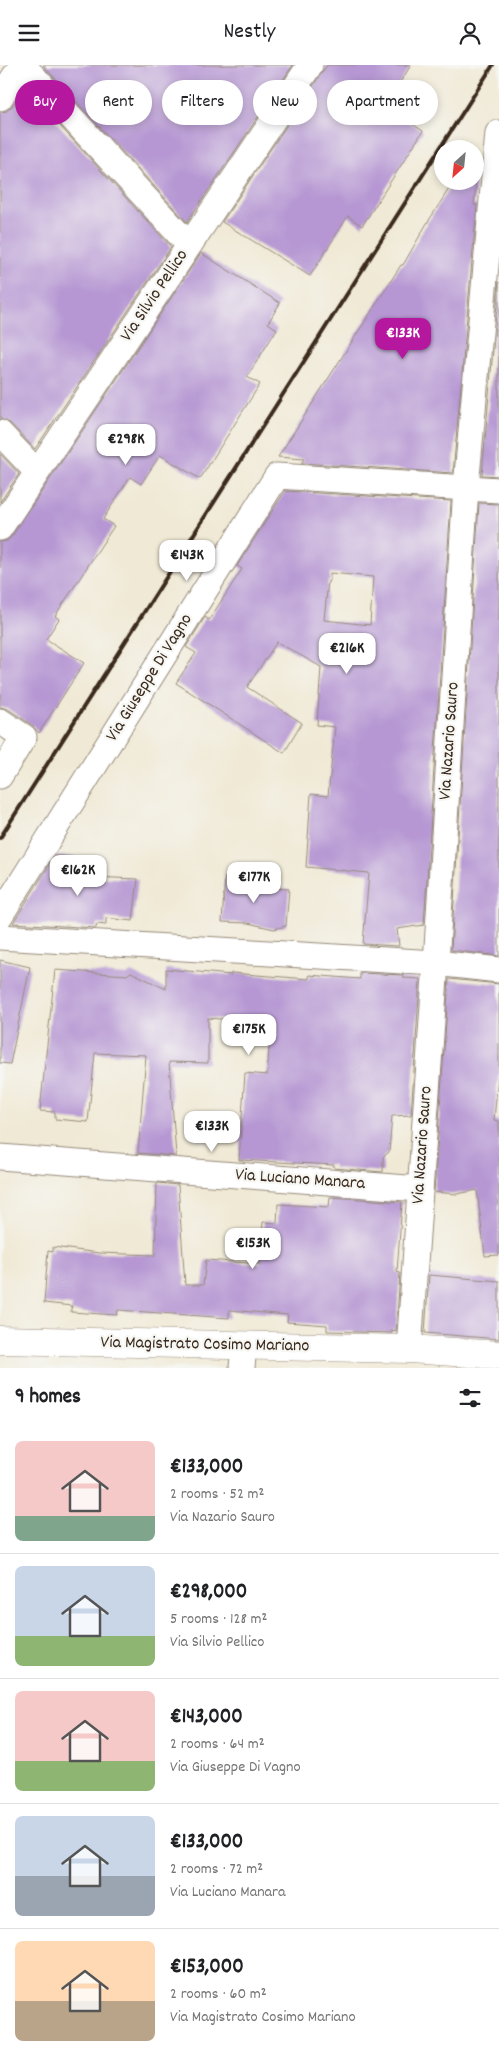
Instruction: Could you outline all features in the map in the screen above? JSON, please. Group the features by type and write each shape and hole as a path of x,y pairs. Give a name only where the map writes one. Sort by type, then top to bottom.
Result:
{"street":[{"path":"0,98 22,65 189,245"},
{"name":"Via Silvio Pellico","path":"0,528 310,65"},
{"name":"Via Nazario Sauro","path":"409,1349 466,487 498,133"},
{"path":"0,433 37,472"},
{"name":"Via Giuseppe Di Vagno","path":"0,915 277,476 499,490"},
{"path":"0,721 24,737 0,776"},
{"path":"0,937 436,963 499,970"},
{"name":"Via Luciano Manara","path":"0,1157 420,1189"},
{"name":"Via Magistrato Cosimo Mariano","path":"0,1341 243,1357 409,1349 499,1355"}],"building":[{"path":"43,65 293,65 283,80 253,80 253,124 187,222 98,125 152,125 152,80 85,80 85,111 75,100 75,80 57,80"},
{"path":"327,65 411,65 401,80 327,80 327,125 414,125 423,131 362,226 348,216 310,276 222,222 287,125 317,125 317,80"},
{"path":"15,102 15,125 59,125 171,247 35,449 10,423 0,419 0,112 7,111"},
{"path":"448,190 475,190 474,205 477,205 453,473 301,463 304,459 278,457 401,265 403,265"},
{"path":"201,253 280,303 268,323 277,329 247,377 260,384 200,479 160,455 141,484 130,477 103,519 114,526 55,616 59,619 46,639 84,663 39,733 32,725 8,709 0,707 0,542 7,541 12,536"},
{"path":"499,282 499,476 482,475"},
{"path":"0,454 19,474 0,502"},
{"path":"285,491 451,501 424,925 397,929 399,946 363,944 369,873 306,867 311,794 328,796 335,727 317,725 321,667 277,642 247,687 302,723 284,753 176,683 196,653 186,647 205,617 209,620 242,569 237,566","holes":["330,573 373,577 370,625 324,620"]},
{"path":"479,503 499,504 499,956 451,950"},
{"path":"55,856 92,858 91,877 138,879 133,921 106,918 106,925 97,924 96,928 13,923"},
{"path":"225,877 248,878 248,887 289,889 286,926 274,929 248,923 222,922"},
{"path":"0,960 30,967 10,1064 0,1063"},
{"path":"166,969 309,979 309,975 360,979 360,973 403,975 404,978 420,979 411,1115 392,1116 389,1152 383,1157 383,1172 334,1168 334,1165 239,1160 245,1073 267,1075 271,1023 208,1018 208,1063 169,1062 176,1156 138,1153 146,1055 95,1053 88,1122 55,1119 55,1112 40,1111 55,970 127,975 131,972 166,989"},
{"path":"449,979 499,984 499,1076 494,1120 499,1121 499,1255 485,1256 477,1190 457,1194 434,1192"},
{"path":"157,1183 178,1185 185,1285 203,1285 206,1260 260,1264 263,1222 277,1223 278,1204 329,1207 330,1197 402,1202 397,1272 400,1273 396,1331 392,1330 392,1333 327,1331 327,1325 287,1322 288,1315 229,1310 229,1318 118,1310 117,1315 71,1312 72,1306 44,1303 48,1251 53,1252 53,1247 99,1253 155,1255"},
{"path":"429,1275 499,1281 499,1339 425,1333"}],"railway":[{"path":"0,838 493,65"}]}
